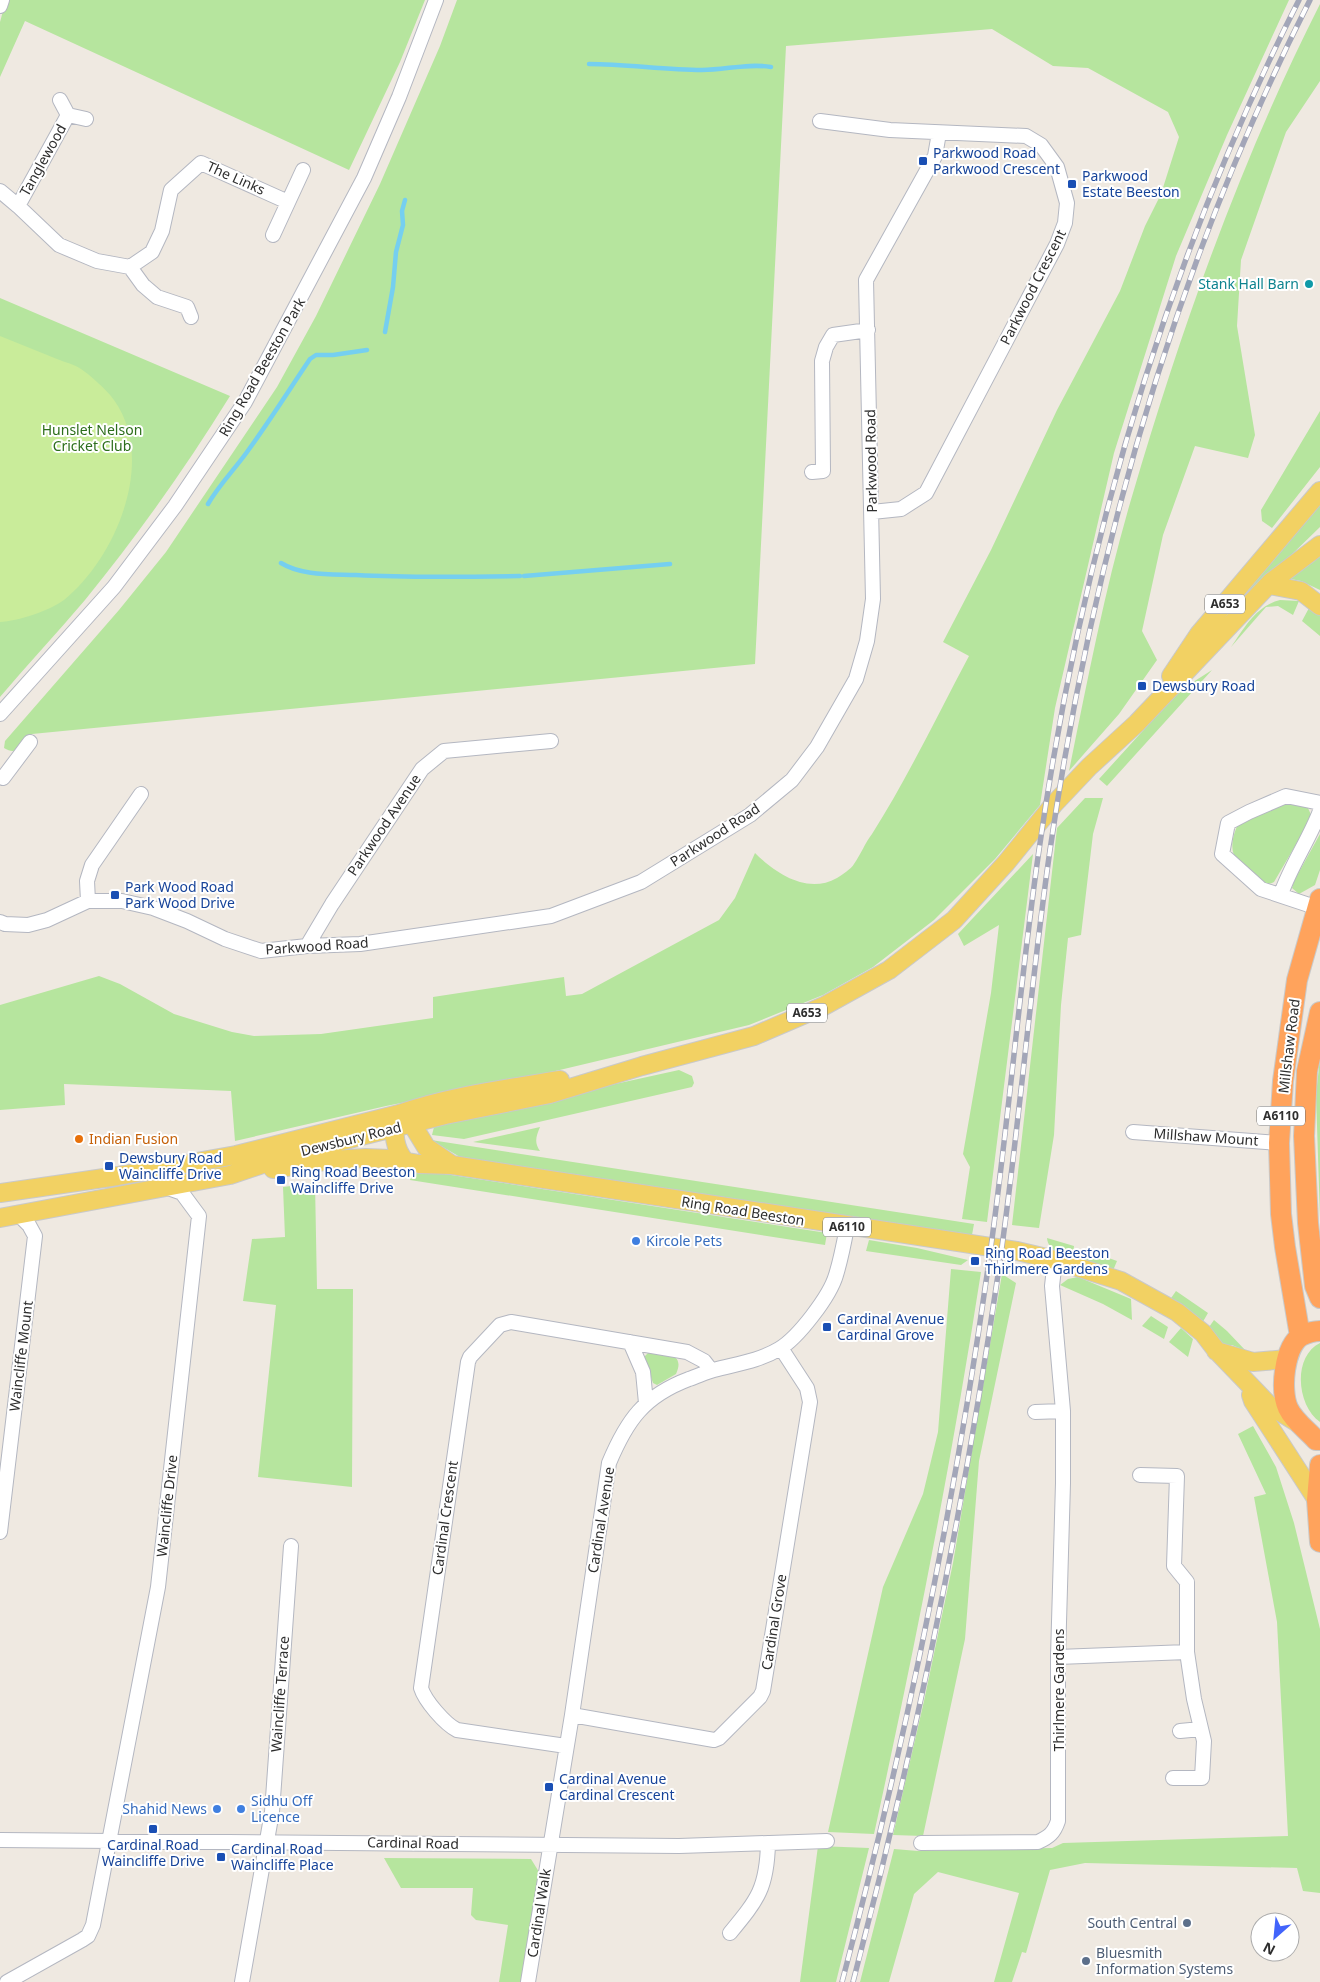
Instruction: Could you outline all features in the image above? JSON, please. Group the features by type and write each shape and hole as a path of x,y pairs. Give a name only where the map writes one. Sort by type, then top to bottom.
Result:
{"highway":[{"name":"Millshaw Road","path":"1300,1336 1281,1214 1279,1143 1283,1081 1297,980 1319,903"},
{"name":"Millshaw Road","path":"1320,1012 1307,1071 1304,1136 1309,1232 1315,1286 1320,1298"},
{"path":"1320,1331 1300,1336 1292,1347 1284,1376 1284,1394 1288,1409 1299,1423 1318,1440 1320,1463 1316,1500 1320,1542"}],"main road":[{"name":"Dewsbury Road","path":"1138,724 1199,634 1320,490"},
{"name":"Dewsbury Road","path":"0,1218 19,1216 230,1175 298,1152 401,1122 419,1107 498,1090 642,1066 754,1036 824,1006 889,970 954,920 1078,779 1138,724 1269,585 1320,545"},
{"path":"1269,585 1300,591 1320,606"},
{"name":"Dewsbury Road","path":"0,1193 118,1176 401,1122"},
{"path":"401,1122 400,1155 405,1161"},
{"name":"Ring Road Beeston","path":"401,1122 426,1147 452,1165"},
{"name":"Ring Road Beeston","path":"230,1175 330,1160 373,1158 419,1164 452,1165 847,1227 1017,1251 1056,1260 1121,1281 1177,1312 1203,1334 1269,1405 1299,1423"},
{"path":"1216,1350 1253,1362 1288,1359"},
{"path":"1247,1383 1253,1401 1316,1500"}],"street":[{"path":"0,6 2,0"},
{"name":"Ring Road Beeston Park","path":"0,714 114,587 175,506 245,402 364,178 399,97 436,0"},
{"name":"Tanglewood","path":"60,100 68,115 86,119"},
{"name":"Tanglewood","path":"18,206 68,115"},
{"name":"Parkwood Crescent","path":"820,121 890,130 1026,136 1041,145 1057,167 1067,203 1065,223 1057,244 926,494 901,509 872,512"},
{"name":"Parkwood Road","path":"0,922 28,925 47,920 88,901 122,901 153,908 187,921 225,939 261,951 307,946 360,944 551,916 640,882 750,815 792,780 817,747 856,678 866,641 873,599 866,280 935,156 939,133"},
{"name":"The Links","path":"130,268 152,252 162,231 171,190 201,163 288,202"},
{"path":"273,235 303,170"},
{"path":"0,191 59,245 96,261 130,268 157,297 190,307"},
{"path":"812,472 823,471 822,361 826,347 833,335 868,330"},
{"name":"Parkwood Avenue","path":"307,946 332,904 422,769 444,751 552,741"},
{"path":"1,776 30,742"},
{"path":"88,901 87,881 92,864 141,794"},
{"name":"Millshaw Road","path":"1319,903 1261,889 1222,854 1228,823 1249,812 1286,796 1320,803"},
{"path":"1281,894 1287,876 1320,811"},
{"name":"Millshaw Mount","path":"1133,1132 1279,1143"},
{"name":"Waincliffe Drive","path":"7,1982 88,1936 93,1925 110,1840 158,1587 199,1216 182,1194 165,1187"},
{"name":"Waincliffe Mount","path":"0,1532 35,1236 29,1225 19,1216"},
{"name":"Cardinal Avenue","path":"551,1844 609,1463 627,1425 646,1402 672,1385 711,1370 758,1359 780,1348 812,1318 836,1276 847,1227"},
{"name":"Thirlmere Gardens","path":"921,1844 1038,1842 1048,1838 1055,1830 1058,1821 1058,1657 1063,1411 1052,1286 1056,1260"},
{"name":"Cardinal Crescent","path":"566,1746 457,1730 450,1726 439,1714 423,1695 420,1688 468,1362 470,1357 500,1325 512,1322 688,1352 704,1361 711,1370"},
{"path":"630,1342 643,1372 646,1402"},
{"name":"Cardinal Grove","path":"572,1715 714,1740 719,1738 763,1692 810,1402 807,1388 780,1348"},
{"path":"1035,1412 1063,1411"},
{"path":"1140,1475 1177,1476 1174,1566 1187,1582 1187,1652 1192,1688 1204,1741 1202,1778 1173,1778"},
{"name":"Waincliffe Terrace","path":"242,1982 259,1876 272,1812 291,1546"},
{"path":"1058,1657 1187,1652"},
{"path":"1180,1731 1201,1729"},
{"name":"Cardinal Road","path":"0,1840 679,1846 827,1841"},
{"path":"730,1933 760,1893 768,1867 768,1843"},
{"name":"Cardinal Walk","path":"528,1982 551,1844"}],"green space":[{"path":"0,0 425,0 400,62 349,170 25,21 0,77 0,22 3,11"},
{"path":"457,0 1289,0 1227,135 1176,256 1114,453 1055,708 1040,805 995,859 934,920 873,967 823,995 749,1025 526,1078 386,1106 235,1141 231,1091 64,1084 65,1105 0,1110 0,1005 99,976 120,984 174,1014 232,1032 254,1036 321,1034 433,1018 433,997 564,977 566,996 582,994 719,920 735,898 755,853 772,868 803,883 826,883 849,870 898,791 969,656 943,642 991,550 1057,410 1120,291 1145,226 1161,194 1179,137 1168,112 1088,68 1053,66 992,29 786,46 755,664 32,734 17,750 13,751 4,748 5,741 119,610 166,552 277,387 316,316 380,184 440,46"},
{"path":"1320,4 1320,81 1286,132 1241,260 1237,326 1255,435 1248,458 1195,446 1163,535 1142,631 1157,660 1119,714 1069,771 1114,561 1172,368 1215,244 1239,183 1291,63"},
{"name":"Hunslet Nelson Cricket Club","path":"0,298 230,396 179,475 124,551 85,600 0,697"},
{"path":"0,336 75,366 94,379 114,400 126,424 132,451 131,479 125,507 114,534 100,559 83,582 64,600 42,612 24,618 0,622"},
{"path":"1320,411 1320,467 1272,528 1262,521 1261,510"},
{"path":"1320,502 1320,527 1234,611 1232,609"},
{"path":"1320,553 1320,590 1301,581 1291,579"},
{"path":"1280,600 1299,601 1293,615 1278,606 1266,607 1231,647 1246,625 1258,612 1264,607"},
{"path":"1309,608 1320,615 1320,636 1302,621"},
{"path":"1212,670 1107,786 1099,779 1179,691"},
{"path":"1085,798 1103,798 1093,834 1081,935 1068,938 1061,1005 1054,1135 1039,1228 1012,1225 1057,828"},
{"path":"1292,802 1308,808 1312,817 1274,882 1264,884 1246,869 1234,855 1232,843 1235,831 1238,824 1285,803"},
{"path":"1320,834 1320,870 1315,885 1299,894 1292,888 1294,881"},
{"path":"1033,854 987,1222 962,1219 970,1167 963,1154 991,993 999,925 964,946 958,934"},
{"path":"1320,1058 1320,1218 1316,1095"},
{"path":"679,1070 692,1076 694,1083 692,1087 464,1139 432,1135 434,1127 438,1123"},
{"path":"540,1127 536,1139 540,1151 473,1142"},
{"path":"431,1140 974,1224 972,1235 460,1157"},
{"path":"412,1169 827,1233 825,1245 410,1180"},
{"path":"315,1183 317,1289 353,1289 352,1487 258,1477 276,1305 243,1301 252,1239 285,1237 283,1187"},
{"path":"1047,1238 1074,1246 1073,1258 1053,1249"},
{"path":"869,1240 917,1248 968,1260 961,1265 866,1251"},
{"path":"1084,1249 1117,1261 1112,1273 1081,1261"},
{"path":"951,1269 981,1272 958,1413 932,1553 874,1834 828,1832 883,1587 923,1494 938,1432"},
{"path":"1002,1274 1016,1283 979,1461 965,1639 923,1836 893,1835 953,1563"},
{"path":"1078,1277 1131,1299 1132,1320 1103,1304 1060,1285 1068,1279"},
{"path":"1176,1291 1208,1313 1201,1325 1169,1301"},
{"path":"1151,1316 1168,1327 1164,1339 1142,1326"},
{"path":"1214,1320 1246,1351 1232,1345 1221,1346 1207,1330"},
{"path":"1181,1328 1193,1339 1188,1357 1169,1342"},
{"path":"1320,1343 1320,1422 1312,1415 1306,1405 1301,1382 1305,1359 1311,1350"},
{"path":"649,1352 667,1354 676,1358 678,1367 676,1374 657,1385 653,1383 645,1359"},
{"path":"1253,1426 1276,1467 1294,1523 1320,1629 1320,1893 1303,1891 1297,1868 1085,1863 1050,1870 1026,1953 1022,1952 1012,1982 994,1982 1019,1893 938,1872 914,1894 889,1982 860,1982 894,1849 918,1851 1052,1848 1063,1843 1288,1836 1277,1622 1254,1497 1266,1494 1238,1434"},
{"path":"818,1846 869,1848 836,1982 800,1982"},
{"path":"384,1858 531,1859 539,1872 521,1982 499,1982 508,1925 476,1920 471,1915 473,1888 401,1888"}],"waterway":[{"path":"589,64 702,70 753,66 771,67"},
{"path":"385,332 393,287 396,252 403,225 402,211 405,200"},
{"path":"208,504 255,441 310,359 316,355 333,355 367,350"},
{"path":"281,563 298,570 327,574 418,577 520,576"},
{"path":"524,576 670,564"}],"railway":[{"path":"842,1982 865,1894 926,1627 960,1448 995,1216 1039,850 1057,740 1078,631 1104,522 1134,414 1168,308 1207,204 1251,101 1299,0"},
{"path":"853,1982 876,1894 917,1716 954,1537 970,1448 999,1268 1013,1164 1036,954 1050,850 1068,740 1090,631 1116,522 1146,414 1180,308 1218,204 1262,101 1310,0"}],"place":[{"name":"Parkwood Road Parkwood Crescent","path":"923,161"},
{"name":"Parkwood Estate Beeston","path":"1072,184"},
{"name":"Stank Hall Barn","path":"1309,284"},
{"name":"Dewsbury Road","path":"1142,686"},
{"name":"Park Wood Road Park Wood Drive","path":"115,895"},
{"name":"Indian Fusion","path":"79,1139"},
{"name":"Dewsbury Road Waincliffe Drive","path":"109,1166"},
{"name":"Ring Road Beeston Waincliffe Drive","path":"281,1180"},
{"name":"Kircole Pets","path":"636,1241"},
{"name":"Ring Road Beeston Thirlmere Gardens","path":"975,1261"},
{"name":"Cardinal Avenue Cardinal Grove","path":"827,1327"},
{"name":"Cardinal Avenue Cardinal Crescent","path":"549,1787"},
{"name":"Shahid News","path":"217,1809"},
{"name":"Sidhu Off Licence","path":"241,1809"},
{"name":"Cardinal Road Waincliffe Drive","path":"153,1829"},
{"name":"Cardinal Road Waincliffe Place","path":"221,1857"},
{"name":"South Central","path":"1187,1923"},
{"name":"Bluesmith Information Systems","path":"1086,1961"}]}
